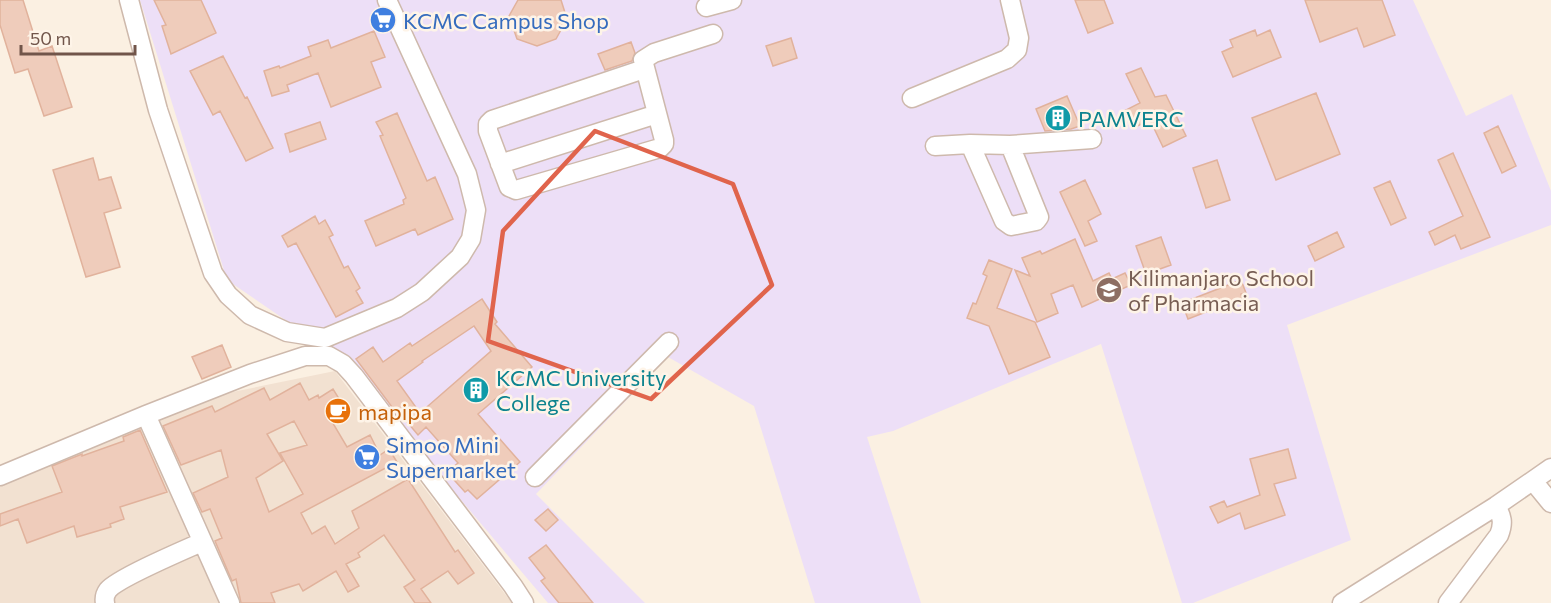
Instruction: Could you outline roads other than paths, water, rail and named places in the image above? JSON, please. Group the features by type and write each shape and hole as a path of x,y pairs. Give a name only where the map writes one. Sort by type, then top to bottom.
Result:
{"street":[{"path":"129,0 158,110 213,273 228,295 250,315 287,332 325,338 379,317 422,292 460,257 471,239 476,210 467,174 387,0"},
{"path":"705,7 732,0"},
{"path":"912,98 1007,59 1017,50 1019,38 1010,0"},
{"path":"644,69 492,120 488,124 488,131 509,188 516,190 660,148 664,140 643,60 654,53 713,34"},
{"path":"500,164 657,114"},
{"path":"935,146 1010,145 1092,139"},
{"path":"970,144 1006,225 1011,226 1036,220 1039,217 1010,145"},
{"path":"536,477 669,342"},
{"path":"0,476 250,374 305,356 329,356 343,364 354,376 524,603"},
{"path":"146,415 230,603"},
{"path":"1342,603 1496,506 1551,468"},
{"path":"1533,481 1551,503"},
{"path":"1448,603 1499,535 1503,524 1496,506"},
{"path":"105,603 104,598 109,588 202,542"}],"place":[{"name":"KCMC Campus Shop","path":"383,20"},
{"name":"PAMVERC","path":"1058,118"},
{"name":"Kilimanjaro School of Pharmacia","path":"1109,290"},
{"name":"KCMC University College","path":"476,390"},
{"name":"mapipa","path":"338,411"},
{"name":"Simoo Mini Supermarket","path":"367,457"}]}
